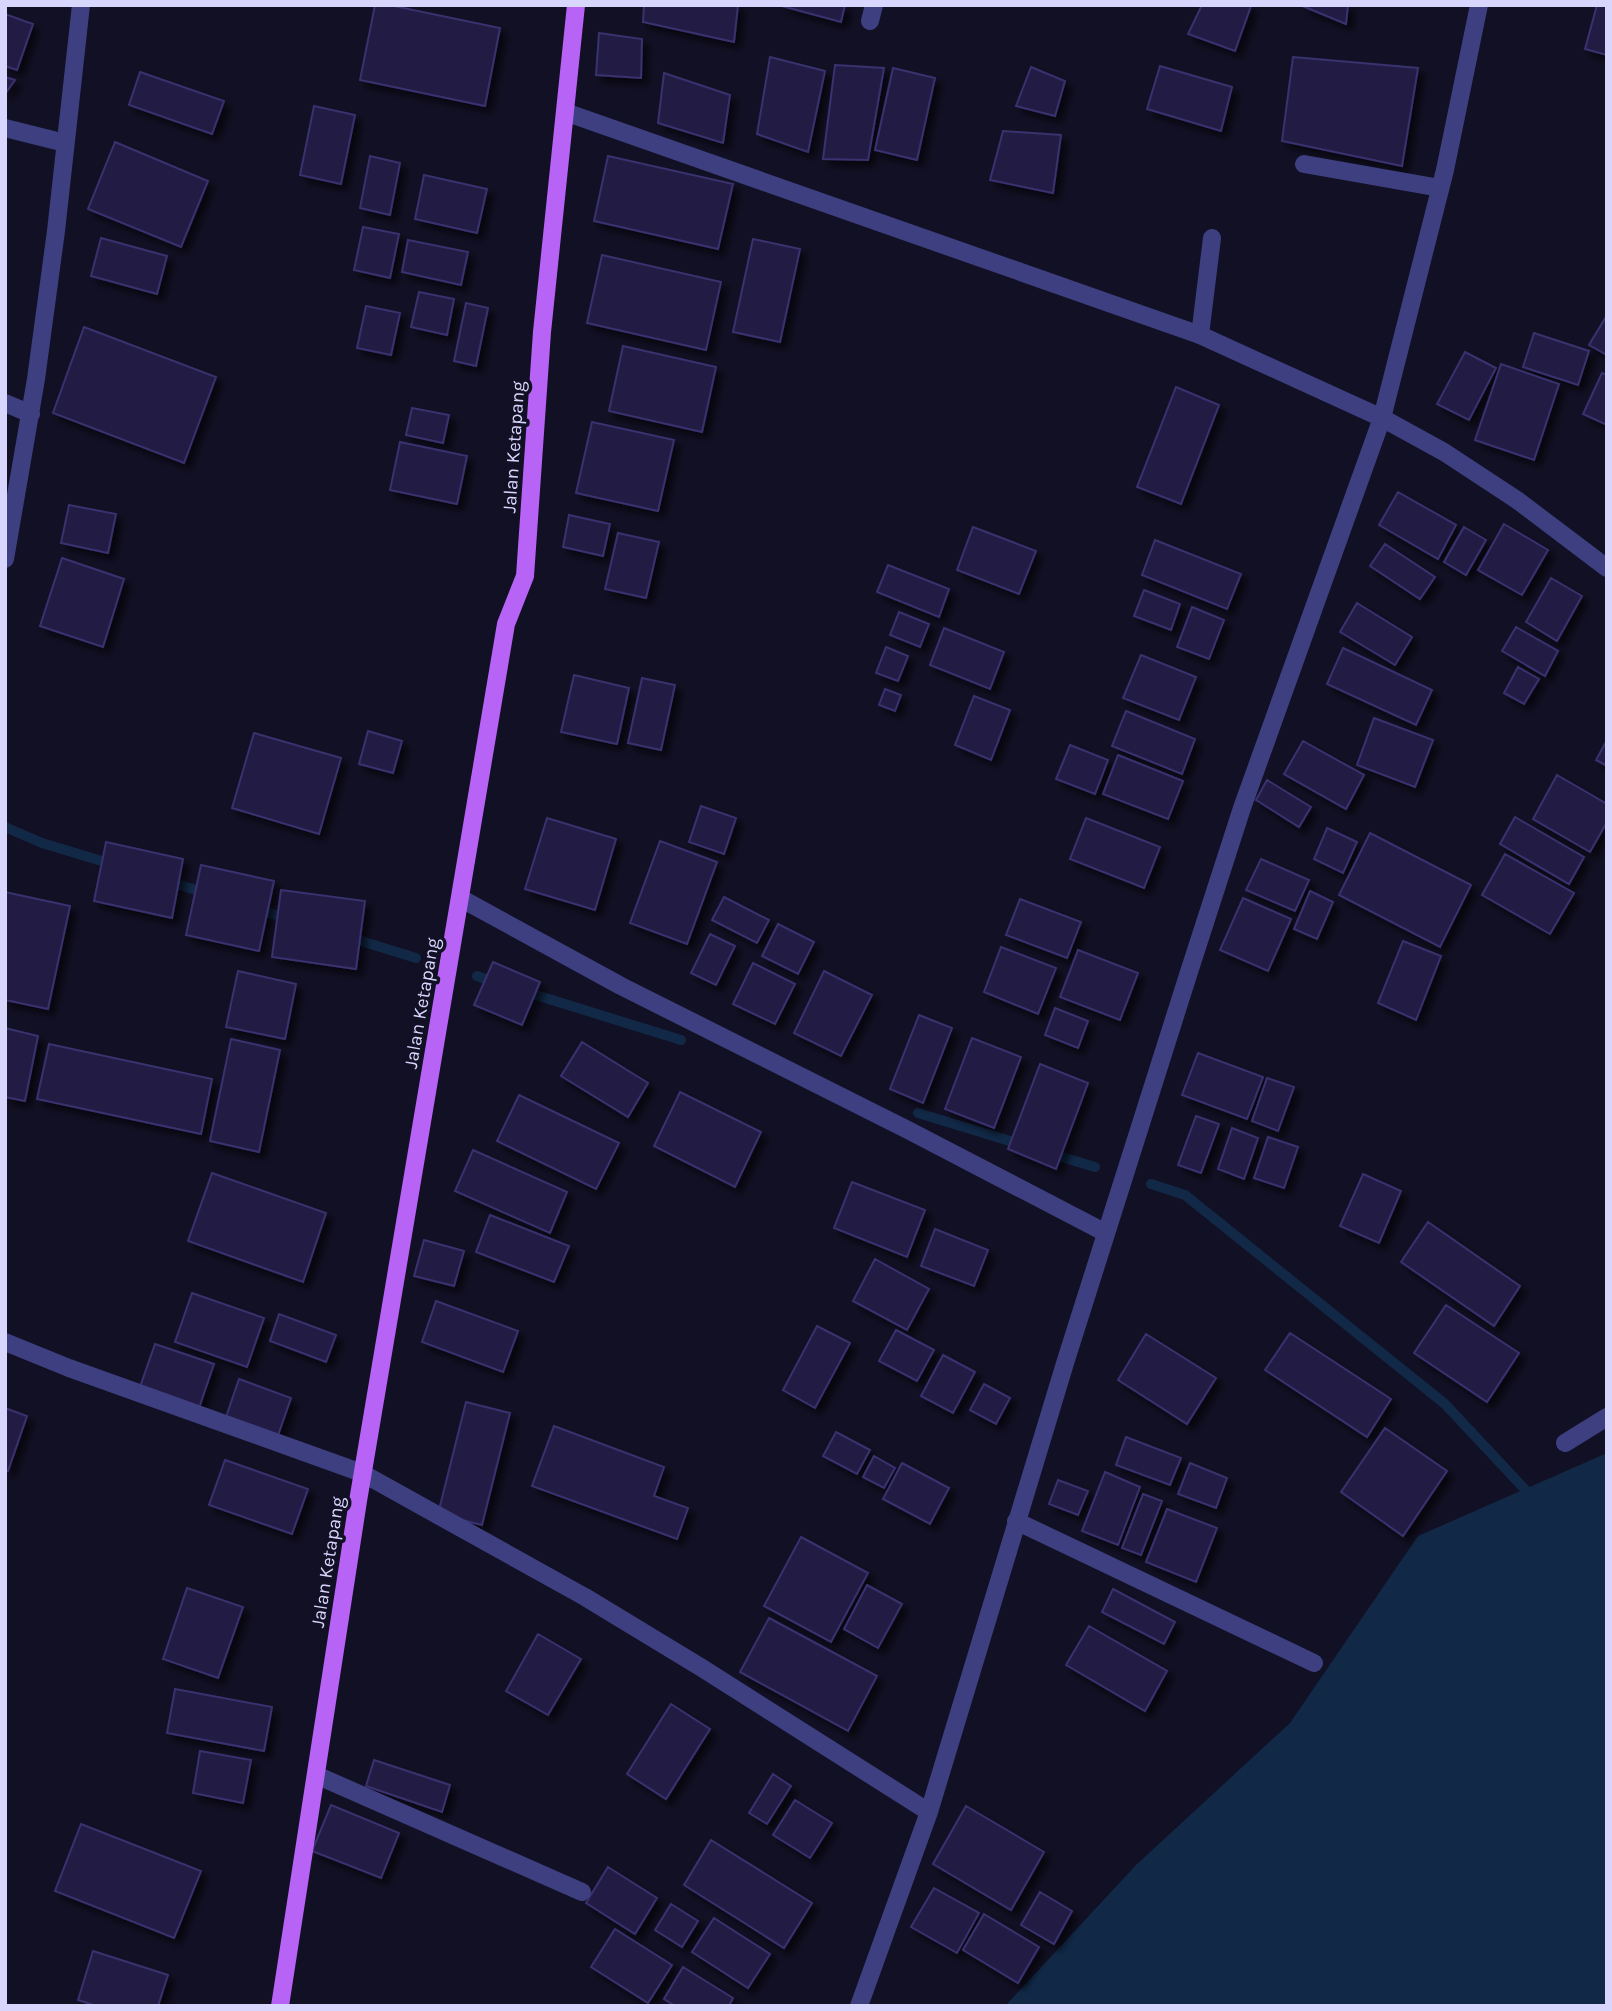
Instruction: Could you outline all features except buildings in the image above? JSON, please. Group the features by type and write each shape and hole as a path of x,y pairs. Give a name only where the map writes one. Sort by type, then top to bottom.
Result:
{"main road":[{"name":"Jalan Ketapang","path":"280,2006 362,1473 506,624 525,576 542,332 576,5"}],"street":[{"path":"5,559 31,414 56,231 81,5"},
{"path":"859,2006 929,1812 1016,1521 1242,808 1382,418 1440,188 1479,5"},
{"path":"565,112 1200,335 1382,418 1444,452 1517,500 1607,568"},
{"path":"5,128 65,143"},
{"path":"1304,164 1440,188"},
{"path":"1200,335 1212,238"},
{"path":"5,403 31,414"},
{"path":"460,898 621,986 1106,1233"},
{"path":"5,1342 69,1368 362,1473 585,1597 929,1812"},
{"path":"1565,1443 1607,1417"},
{"path":"1016,1521 1314,1663"},
{"path":"316,1775 582,1892"}],"water":[{"path":"1607,1453 1607,2006 1005,2006 1136,1865 1290,1723 1418,1536"}],"waterway":[{"path":"5,827 42,843 115,865"},
{"path":"167,881 209,894"},
{"path":"254,908 289,919"},
{"path":"348,937 416,958"},
{"path":"477,976 497,983"},
{"path":"523,991 681,1040"},
{"path":"918,1113 1023,1145"},
{"path":"1048,1153 1095,1167"},
{"path":"1151,1184 1185,1195 1445,1404 1533,1498"}]}
